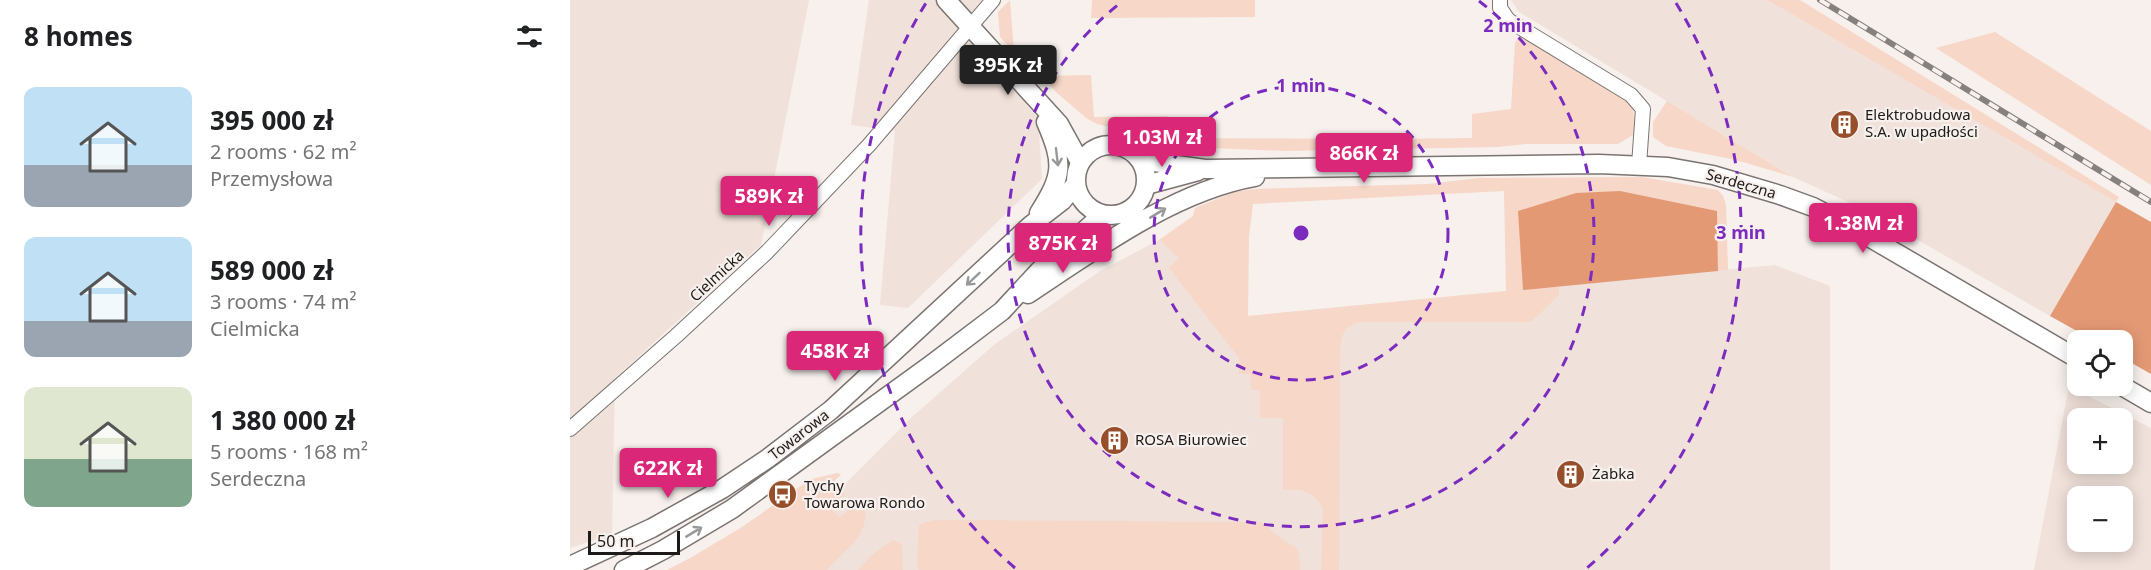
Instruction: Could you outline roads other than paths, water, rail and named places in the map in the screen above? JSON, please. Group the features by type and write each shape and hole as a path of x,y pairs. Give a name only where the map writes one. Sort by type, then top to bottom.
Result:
{"street":[{"path":"946,0 1059,124 1080,162"},
{"name":"Cielmicka","path":"570,429 676,336 766,252 869,145 993,0"},
{"path":"1500,0 1500,8 1508,20 1631,95 1643,109 1639,165"},
{"path":"1031,225 1057,182 1059,164 1055,143 1038,102"},
{"path":"1059,124 1099,147"},
{"path":"1117,145 1140,160 1146,176 1146,184 1143,194 1131,209 1112,216 1094,212 1082,201 1075,177 1080,162 1092,150 1117,145"},
{"path":"1140,160 1205,169 1305,167"},
{"name":"Serdeczna","path":"1305,167 1639,165 1668,167 1713,175 1813,207 1883,244 2067,353"},
{"path":"1002,311 1098,249 1181,200 1209,188 1239,180 1305,167"},
{"path":"1146,184 1205,169"},
{"name":"Towarowa","path":"570,566 660,524 722,489 767,459 831,410 1031,225 1062,201 1076,185"},
{"name":"Towarowa","path":"624,570 663,550 742,502 832,438 1002,311 1040,271 1102,214"},
{"path":"2133,393 2151,403"}],"railway":[{"path":"1820,0 2151,202"}],"place":[{"name":"Elektrobudowa S.A. w upadłości","path":"1844,124"},
{"name":"ROSA Biurowiec","path":"1114,440"},
{"name":"Żabka","path":"1571,474"},
{"name":"Tychy Towarowa Rondo","path":"783,495"}]}
